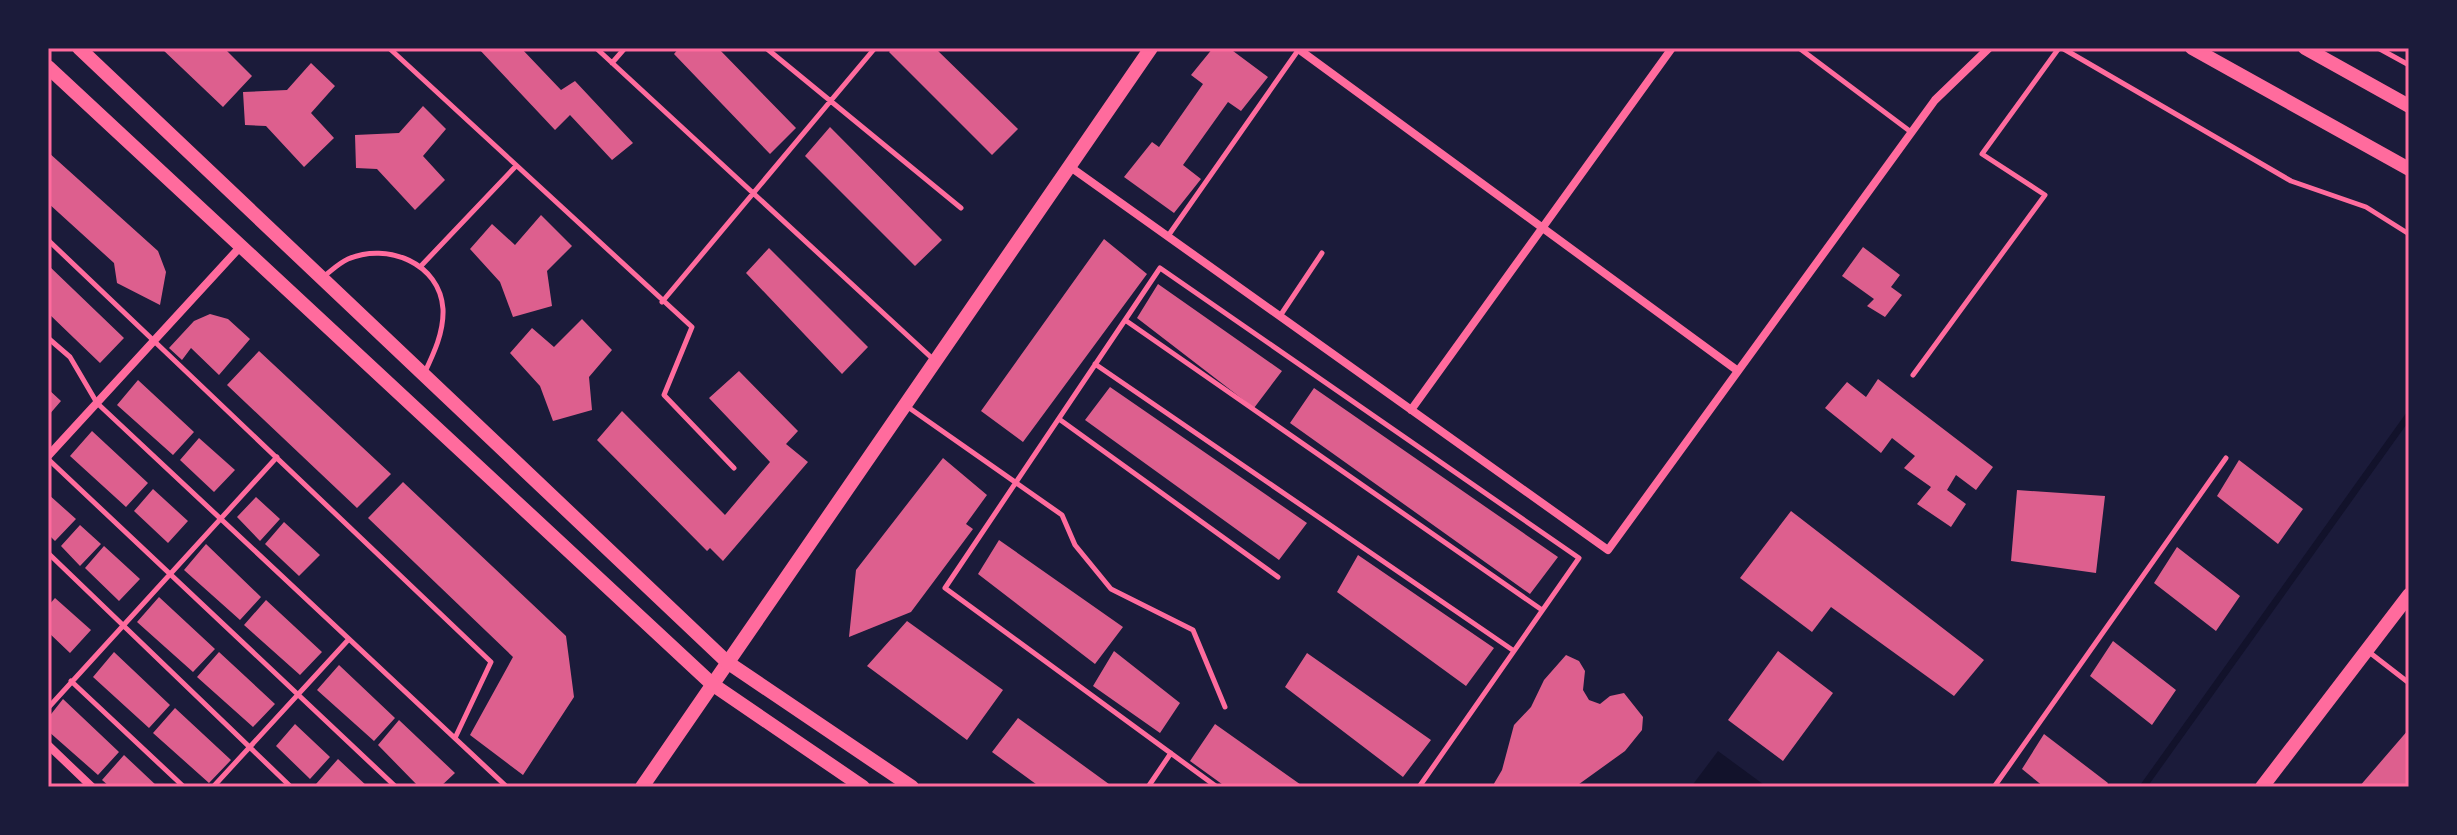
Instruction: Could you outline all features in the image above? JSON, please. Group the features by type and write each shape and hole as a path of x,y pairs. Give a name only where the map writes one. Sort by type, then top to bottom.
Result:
{"main road":[{"path":"79,48 727,662 912,787"},
{"path":"642,787 1151,48"},
{"path":"2192,48 2409,169"},
{"path":"2305,48 2409,106"},
{"path":"48,67 712,684 863,787"},
{"path":"2262,787 2409,595"}],"street":[{"path":"1299,48 1738,371"},
{"path":"1411,410 1672,48"},
{"path":"1069,166 1608,550 1935,100 1989,48"},
{"path":"48,457 241,246"},
{"path":"48,745 92,787"}],"lane":[{"path":"389,48 692,327 664,395 734,468"},
{"path":"596,48 935,361"},
{"path":"612,63 625,48"},
{"path":"766,48 961,208"},
{"path":"662,302 875,48"},
{"path":"1168,236 1299,48"},
{"path":"1799,48 1911,132"},
{"path":"1913,375 2045,195 1982,154 2060,48 2291,181 2366,207 2409,234"},
{"path":"2378,48 2409,65"},
{"path":"420,267 515,167"},
{"path":"48,240 491,662 455,738"},
{"path":"321,278 348,259 377,252 408,258 430,273 443,307 439,343 424,375"},
{"path":"1280,316 1322,253"},
{"path":"1217,787 945,588 1160,268 1579,558 1419,787"},
{"path":"1125,320 1542,610"},
{"path":"48,338 70,357 97,403 507,787"},
{"path":"1095,364 1514,651"},
{"path":"904,405 1062,515 1075,545 1111,589 1193,630 1225,707"},
{"path":"1059,419 1278,577"},
{"path":"48,457 396,787"},
{"path":"48,708 277,457"},
{"path":"1994,787 2226,458"},
{"path":"48,553 291,787"},
{"path":"213,787 349,639"},
{"path":"2367,650 2409,683"},
{"path":"71,681 184,787"},
{"path":"1148,787 1171,753"}],"shaded area":[{"path":"1718,751 1767,787 1691,787"}],"building":[{"path":"161,48 224,48 252,76 223,107"},
{"path":"478,48 521,48 561,90 575,81 633,143 612,160 570,115 555,130"},
{"path":"679,48 718,48 796,128 770,154 674,54"},
{"path":"893,48 935,48 1018,129 992,155 889,52"},
{"path":"1213,48 1229,48 1268,77 1241,111 1228,102 1183,165 1201,179 1174,213 1124,177 1152,142 1159,147 1203,84 1191,75"},
{"path":"311,63 335,86 311,113 334,138 304,167 266,126 245,125 243,92 287,90"},
{"path":"423,106 446,129 423,156 445,180 415,210 377,169 356,168 355,135 399,133"},
{"path":"830,127 942,240 915,266 805,156"},
{"path":"48,152 158,251 166,272 160,305 117,283 114,263 48,203"},
{"path":"541,215 572,246 547,271 552,306 513,317 500,282 470,249 492,224 515,245"},
{"path":"1104,239 1147,274 1023,442 981,411"},
{"path":"1863,247 1900,275 1891,287 1902,295 1885,317 1867,306 1874,299 1842,276"},
{"path":"769,248 868,347 842,374 746,273"},
{"path":"48,265 124,338 100,363 48,313"},
{"path":"1158,284 1282,371 1254,408 1137,318"},
{"path":"210,314 228,319 250,339 219,375 191,348 182,360 169,348 194,321"},
{"path":"582,319 612,350 589,377 592,410 553,421 540,386 510,353 532,328 554,347"},
{"path":"259,351 391,474 357,508 227,385"},
{"path":"739,371 798,431 786,444 808,462 723,561 710,548 707,551 597,440 622,411 725,515 770,462 709,398"},
{"path":"1878,379 1993,467 1976,490 1956,475 1947,490 1966,504 1951,527 1917,504 1931,487 1904,468 1915,456 1892,438 1881,453 1825,408 1847,382 1866,397"},
{"path":"138,380 194,432 173,455 117,405"},
{"path":"1110,387 1307,523 1279,560 1085,420"},
{"path":"1314,388 1558,557 1530,594 1290,423"},
{"path":"48,389 61,401 48,416"},
{"path":"92,431 148,483 126,507 70,456"},
{"path":"199,438 235,470 214,492 180,460"},
{"path":"943,458 987,495 966,524 973,529 911,612 849,637 856,570"},
{"path":"2239,460 2303,509 2278,544 2217,496"},
{"path":"403,482 566,636 574,697 523,775 470,735 513,657 368,518"},
{"path":"153,489 188,521 168,543 134,511"},
{"path":"2017,490 2105,496 2096,573 2011,561"},
{"path":"48,494 76,519 55,541 48,534"},
{"path":"256,497 280,519 260,541 237,517"},
{"path":"1791,511 1984,660 1954,696 1831,607 1812,632 1740,578"},
{"path":"284,522 320,555 299,576 265,544"},
{"path":"80,525 101,544 80,566 61,546"},
{"path":"999,540 1123,627 1095,664 978,574"},
{"path":"206,544 261,597 240,620 184,570"},
{"path":"104,546 140,579 119,601 85,568"},
{"path":"2177,547 2240,596 2216,631 2154,583"},
{"path":"1358,555 1494,648 1466,686 1337,592"},
{"path":"159,597 215,649 193,672 137,622"},
{"path":"55,598 91,630 70,653 48,632 48,606"},
{"path":"266,600 322,652 300,675 244,625"},
{"path":"907,621 1003,690 967,740 867,666"},
{"path":"2113,641 2176,690 2152,725 2090,676"},
{"path":"1114,651 1180,703 1160,733 1093,686"},
{"path":"1778,651 1833,693 1783,761 1728,720"},
{"path":"114,652 170,705 149,728 93,677"},
{"path":"219,652 275,704 253,727 197,677"},
{"path":"1307,653 1431,740 1403,777 1285,687"},
{"path":"1566,655 1579,661 1585,671 1583,690 1589,700 1600,704 1610,696 1624,693 1643,717 1642,730 1625,751 1575,787 1492,787 1502,770 1514,725 1531,707 1544,680"},
{"path":"339,665 395,718 374,741 317,690"},
{"path":"63,699 119,752 98,775 48,731 48,718"},
{"path":"175,708 231,760 209,783 153,733"},
{"path":"1018,718 1113,787 1040,787 992,752"},
{"path":"399,720 455,773 440,787 419,787 378,745"},
{"path":"295,724 330,757 310,779 276,746"},
{"path":"1215,724 1304,787 1226,787 1190,761"},
{"path":"2409,729 2407,787 2359,787"},
{"path":"2044,734 2108,783 2106,787 2044,787 2022,769"},
{"path":"124,755 158,787 110,787 102,780"},
{"path":"338,759 368,787 316,784"}],"waterway":[{"path":"2143,787 2409,415"}]}
